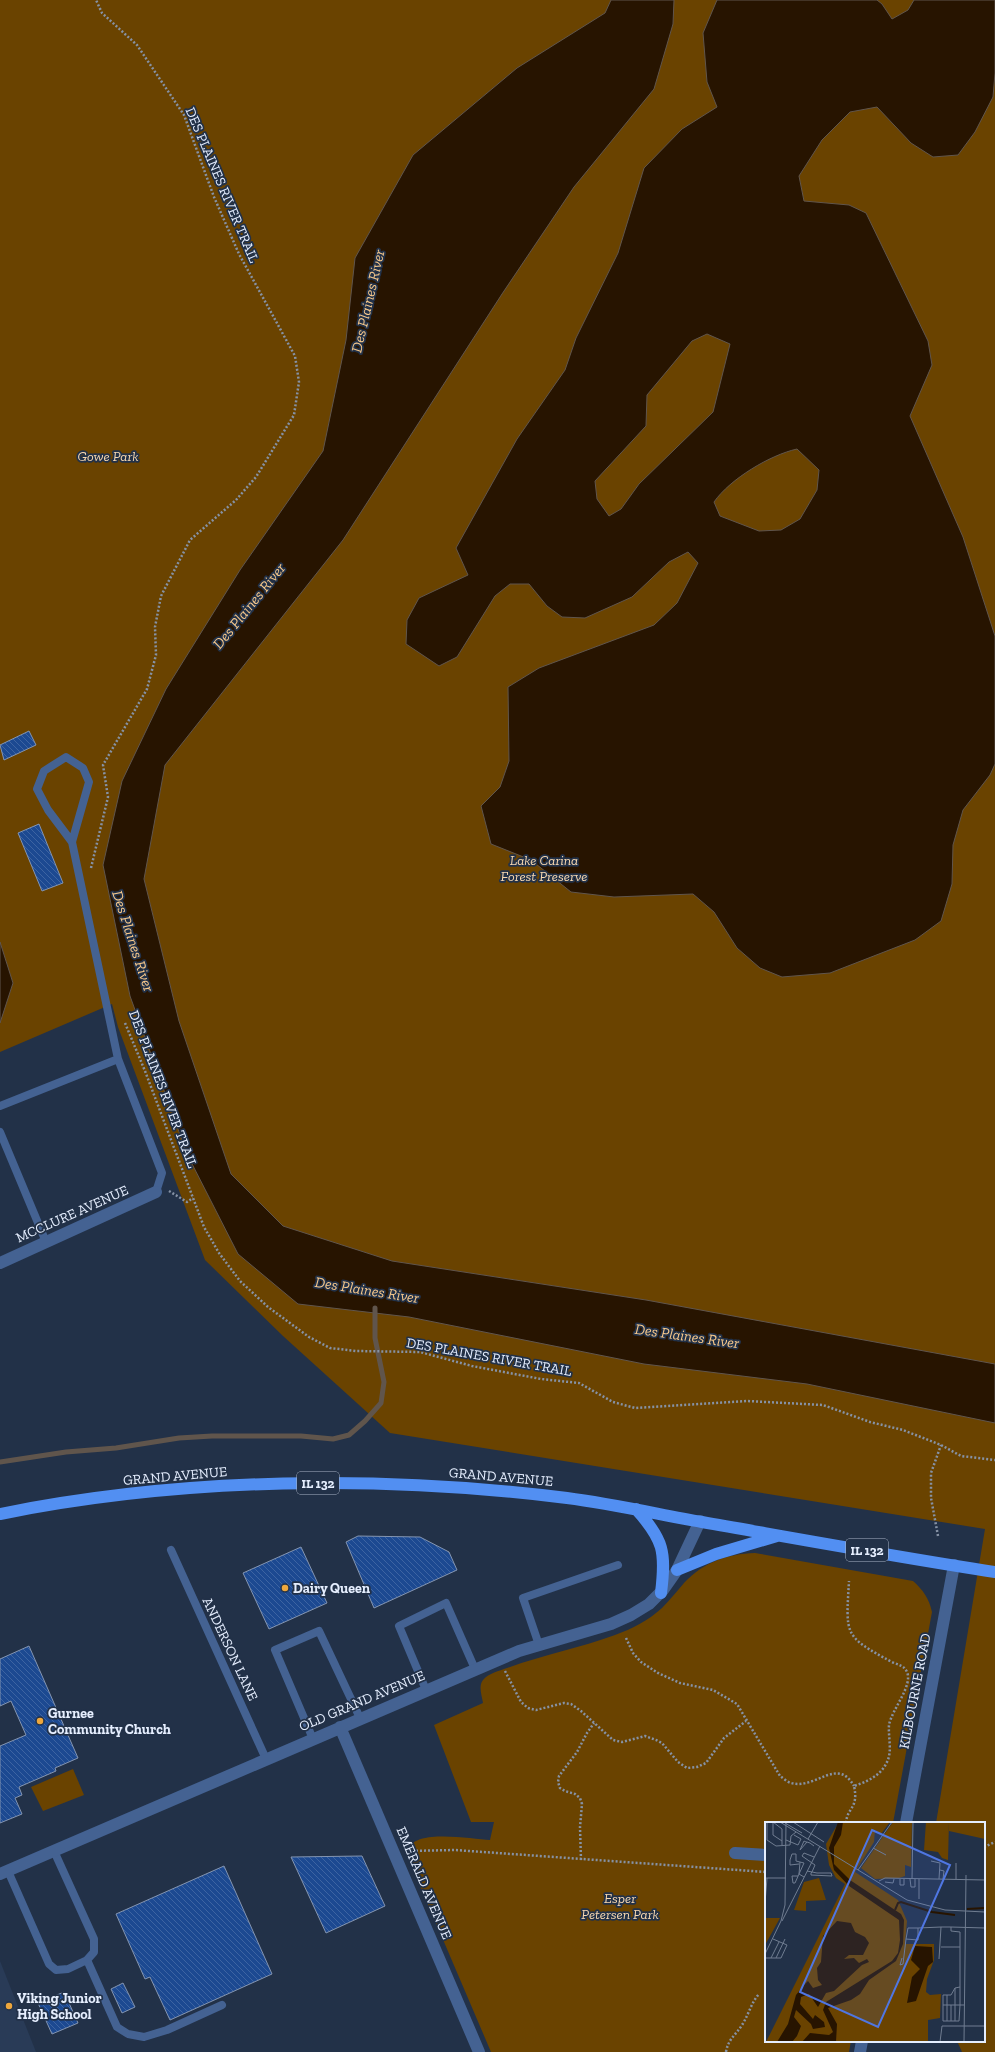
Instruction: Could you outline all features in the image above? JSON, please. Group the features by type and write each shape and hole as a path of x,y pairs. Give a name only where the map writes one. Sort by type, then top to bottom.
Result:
{"main road":[{"name":"GRAND AVENUE","path":"0,1514 41,1506 223,1486 296,1483 359,1483 474,1488 570,1498 995,1572"},
{"path":"636,1509 654,1529 662,1550 664,1564 661,1593"},
{"path":"677,1570 716,1554 780,1535"}],"street":[{"name":"MCCLURE AVENUE","path":"0,1263 156,1192"},
{"name":"OLD GRAND AVENUE","path":"4,1873 475,1669 539,1644 624,1618 649,1604 661,1593 677,1570 700,1521"},
{"name":"KILBOURNE ROAD","path":"906,1822 954,1565"},
{"name":"EMERALD AVENUE","path":"340,1727 479,2052"},
{"path":"735,1852 765,1855"},
{"path":"860,2052 862,2042"}],"lane":[{"path":"72,842 89,782 83,768 66,757 44,771 37,789 48,810 72,842 118,1059 162,1173 156,1192"},
{"path":"0,1106 118,1059"},
{"path":"0,1132 46,1242"},
{"name":"ANDERSON LANE","path":"171,1550 266,1759"},
{"path":"539,1644 523,1598 618,1564"},
{"path":"426,1690 399,1626 446,1603 475,1669"},
{"path":"312,1739 274,1650 319,1631 360,1718"},
{"path":"4,1873 49,1964 56,1970 68,1969 87,1960 94,1952 94,1940 54,1851"},
{"path":"87,1960 117,2027 128,2034 144,2037 167,2030 222,2005"}],"path":[{"name":"DES PLAINES RIVER TRAIL","path":"92,876 90,868 108,797 103,765 147,689 156,656 155,627 161,596 190,540 236,500 256,477 294,415 300,382 295,356 238,254 214,197 184,115 137,45 102,13 96,0"},
{"name":"DES PLAINES RIVER TRAIL","path":"123,1017 192,1198 204,1227 219,1253 240,1281 268,1307 309,1337 330,1348 356,1351 420,1352 472,1366 541,1379 579,1383 613,1402 635,1408 747,1401 823,1405 870,1422 903,1430 941,1445 961,1456 995,1460"},
{"path":"156,1192 165,1188 186,1202 192,1198"},
{"path":"938,1536 931,1498 931,1473 941,1445"},
{"path":"850,1581 847,1617 850,1632 864,1647 904,1666 908,1673 908,1683 891,1716 889,1727 890,1755 886,1765 877,1775 854,1786"},
{"path":"626,1638 633,1653 641,1662 658,1673 680,1683 713,1690 737,1704 780,1776 791,1783 806,1783 832,1774 840,1773 849,1778 854,1786 857,1797 856,1804 846,1819 846,1822"},
{"path":"505,1672 522,1702 528,1708 536,1710 571,1704 613,1740 622,1742 645,1736 656,1740 662,1743 678,1762 687,1768 697,1767 706,1763 724,1738 746,1721"},
{"path":"581,1860 580,1827 582,1804 580,1798 575,1794 560,1788 558,1782 559,1776 577,1752 586,1733 594,1723"},
{"path":"985,1847 995,1842"},
{"path":"393,1849 412,1851 455,1850 765,1872"},
{"path":"726,2052 730,2038 742,2026 752,2002 759,1994"}],"shaded area":[{"name":"Viking Junior High School","path":"0,1961 36,2052 0,2052"}],"green space":[{"name":"Lake Carina Forest Preserve","path":"0,0 995,0 995,2052 962,2052 957,2042 985,2042 985,1822 936,1822 985,1529 390,1433 283,1336 205,1260 118,1027 112,1004 0,1052"},
{"name":"Esper Petersen Park","path":"755,1553 913,1581 925,1595 932,1612 893,1822 765,1822 765,2042 851,2042 849,2052 491,2052 408,1857 409,1848 414,1842 422,1839 446,1836 490,1840 494,1822 471,1822 434,1725 483,1703 481,1685 483,1680 491,1674 521,1663 602,1640 628,1630 640,1624 657,1612 684,1583 700,1570 716,1560"},
{"path":"73,1769 84,1795 43,1811 31,1787"}],"water":[{"name":"Des Plaines River","path":"611,0 674,0 673,24 654,89 574,187 502,294 343,540 165,765 144,879 179,1021 231,1174 283,1226 392,1261 646,1300 995,1364 995,1423 807,1384 644,1364 409,1317 298,1304 238,1254 187,1154 130,996 103,865 122,781 166,689 240,570 323,451 346,340 355,258 413,155 517,68 605,13"},
{"path":"717,0 877,0 882,4 892,19 908,10 914,0 995,0 995,73 993,97 975,132 958,155 933,157 911,143 877,107 850,112 822,140 799,176 804,201 849,205 866,213 928,341 932,365 910,416 963,537 995,636 995,764 990,775 963,810 953,845 952,884 941,921 915,940 830,973 782,977 760,968 737,948 714,912 693,894 614,897 571,892 531,860 491,844 481,806 500,787 509,761 508,687 539,668 654,625 677,603 698,563 688,552 669,562 632,597 585,618 562,617 547,606 529,584 510,584 495,596 457,657 439,666 406,644 407,620 419,598 468,575 456,548 517,439 565,370 576,338 618,253 644,168 682,129 717,107 707,82 703,33","holes":["707,334 730,344 713,412 639,484 621,509 609,516 597,499 595,481 646,426 647,395 692,341","797,449 819,470 817,490 800,519 781,530 759,531 720,516 714,502 730,485 763,462"]},
{"path":"0,942 13,983 0,1023"}],"building":[{"path":"29,731 36,745 4,760 0,745"},
{"path":"39,824 63,883 42,891 18,833"},
{"path":"358,1536 420,1537 449,1552 457,1570 374,1608 346,1542"},
{"name":"Dairy Queen","path":"301,1547 327,1603 269,1629 243,1573"},
{"name":"Gurnee Community Church","path":"29,1646 78,1758 55,1768 56,1771 19,1787 22,1795 15,1798 22,1814 0,1823 0,1746 26,1735 11,1701 0,1706 0,1659"},
{"path":"362,1856 385,1906 326,1933 291,1857"},
{"path":"224,1866 272,1974 170,2020 150,1977 145,1979 116,1914"},
{"path":"123,1983 135,2007 122,2013 111,1989"},
{"path":"64,1992 78,2023 52,2034 38,2003"}],"waterway":[{"path":"0,1462 66,1452 116,1448 179,1438 212,1436 301,1436 333,1439 349,1435 365,1421 381,1403 384,1382 375,1338 375,1308"}],"place":[{"name":"Dairy Queen","path":"285,1588"},
{"name":"Gurnee Community Church","path":"40,1721"},
{"name":"Viking Junior High School","path":"9,2006"}],"park label":[{"name":"Gowe Park","path":"108,456"}]}
